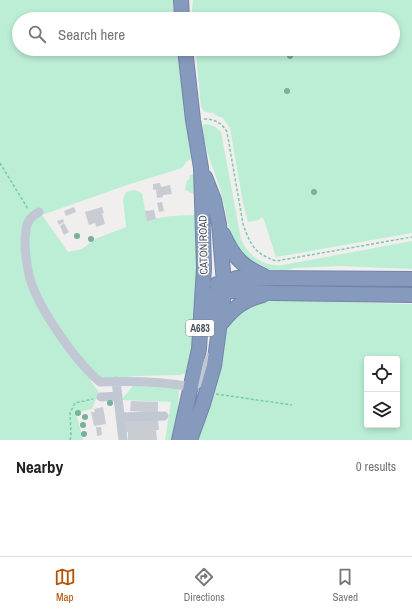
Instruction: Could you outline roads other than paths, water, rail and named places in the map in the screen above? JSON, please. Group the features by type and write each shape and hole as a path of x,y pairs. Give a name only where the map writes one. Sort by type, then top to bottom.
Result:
{"highway":[{"path":"181,0 182,12"},
{"name":"A683","path":"186,56 193,120 201,168"},
{"name":"CATON ROAD","path":"190,440 214,366 220,325 222,286 219,224 214,200 201,168"},
{"name":"CATON ROAD","path":"179,440 199,349 204,268 201,168"},
{"path":"219,224 235,257 252,271 267,277"},
{"path":"204,268 213,280 222,286 274,293 412,294"},
{"path":"199,349 214,295 222,286 237,278 412,279"},
{"path":"220,325 229,314 242,303 274,293"}],"lane":[{"path":"36,214 28,221 25,245 30,279 38,297 55,326 89,372 100,382 152,381 190,387 199,382 218,344"},
{"path":"116,382 123,440"},
{"path":"190,387 195,397 198,419"},
{"path":"101,397 118,396"},
{"path":"120,417 164,416"}]}
